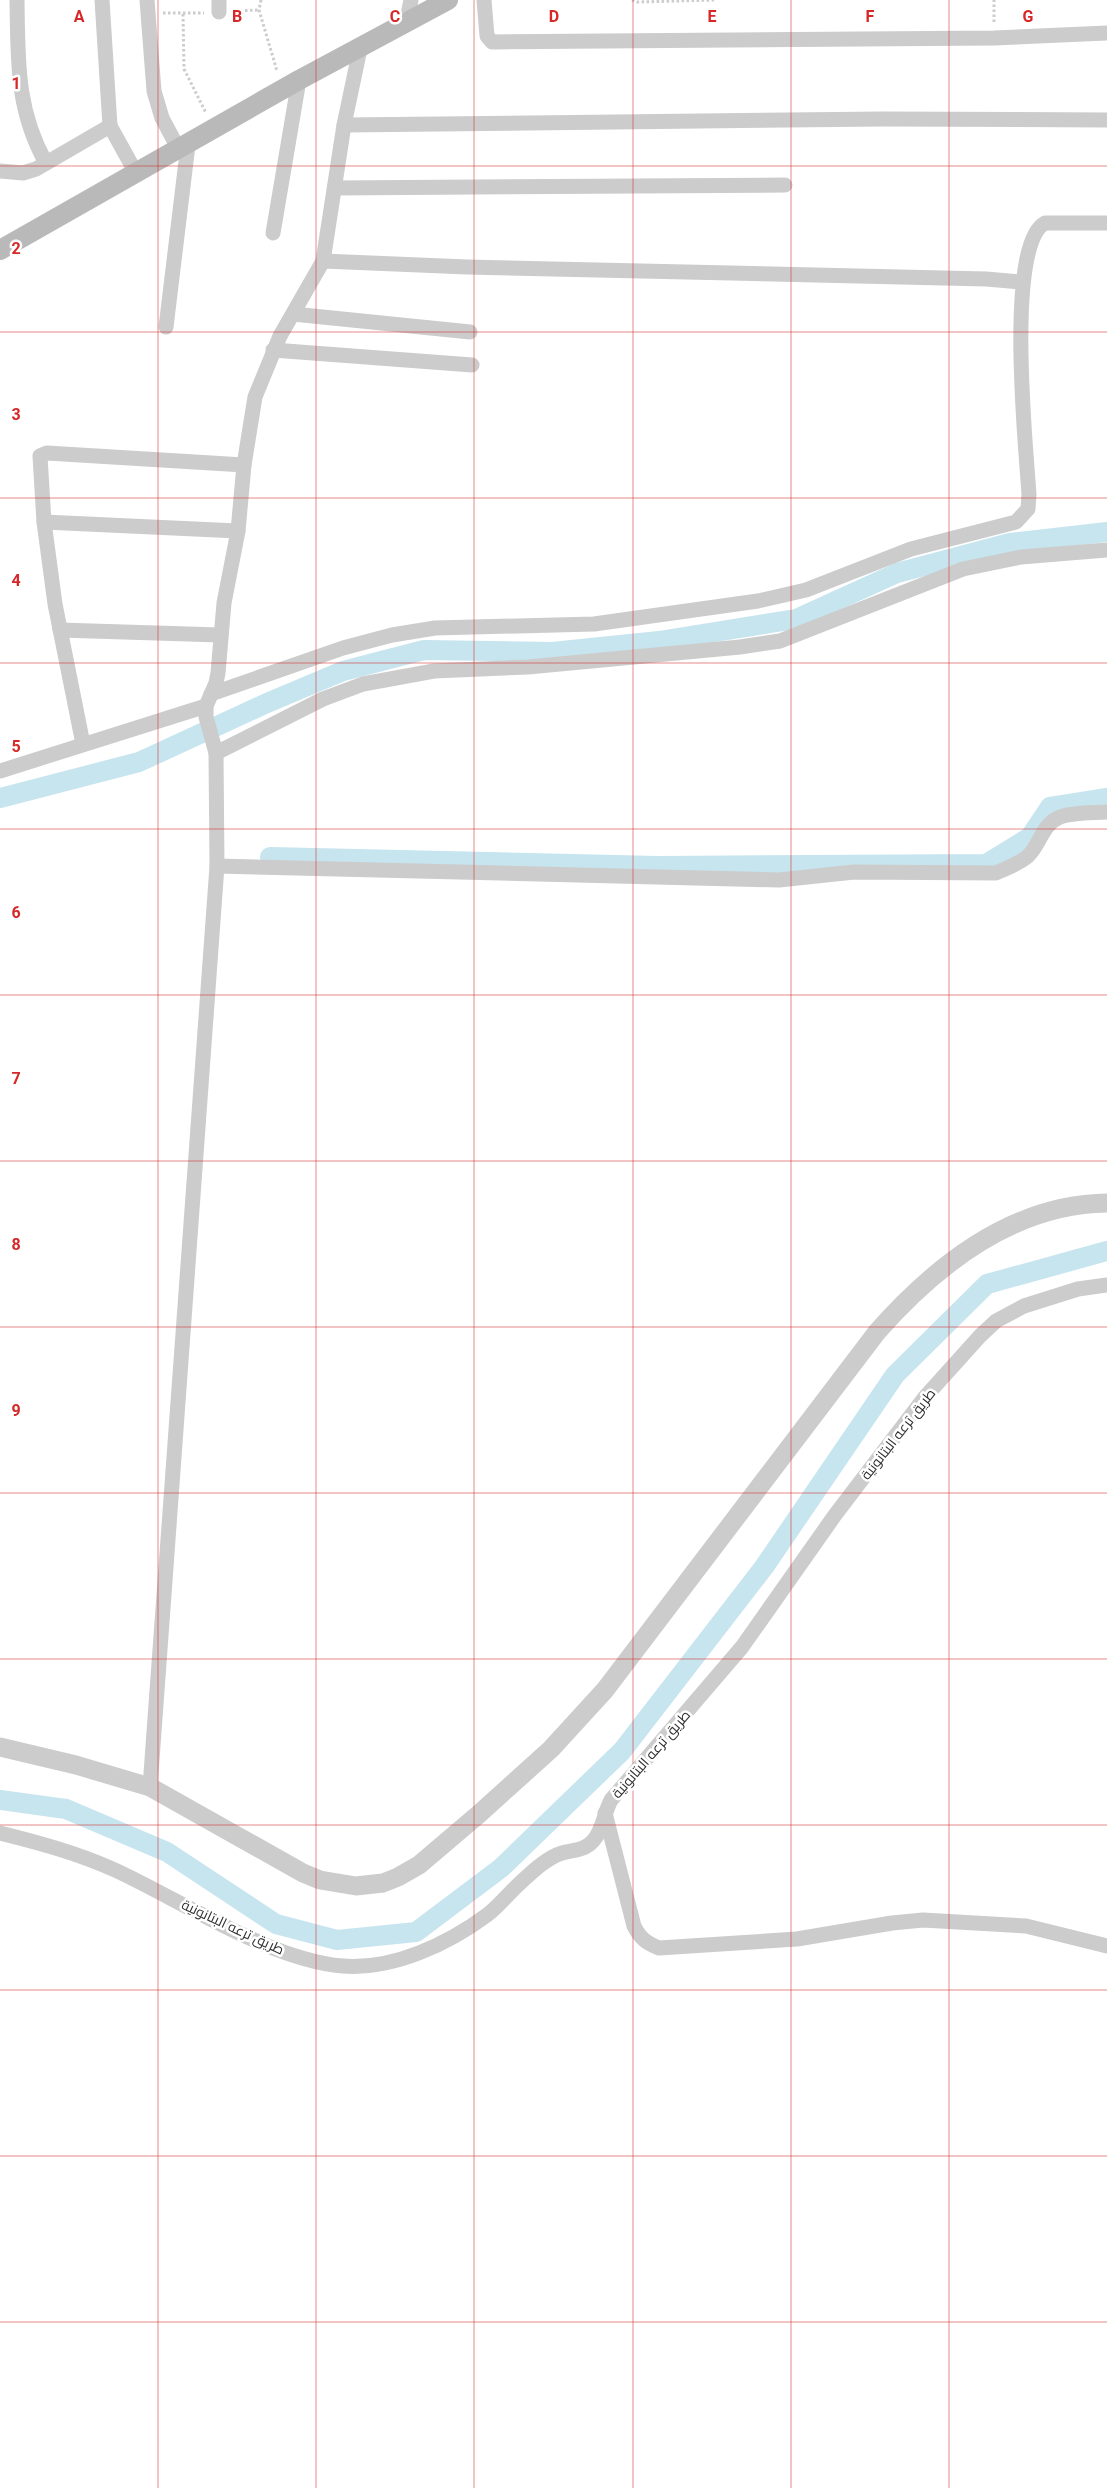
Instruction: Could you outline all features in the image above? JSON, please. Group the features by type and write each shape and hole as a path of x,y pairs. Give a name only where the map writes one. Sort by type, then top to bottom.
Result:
{"main road":[{"path":"0,250 215,130 291,85 448,0"}],"street":[{"path":"17,0 20,82 26,118 46,163"},
{"path":"102,0 110,126 136,173"},
{"path":"147,0 154,91 162,118 183,147 166,326"},
{"path":"406,24 411,0"},
{"path":"484,0 487,36 492,42 994,38 1107,33"},
{"path":"150,1787 217,866 215,747 208,706 218,673 220,635 227,579 238,532 244,465 255,397 273,350 323,261 344,125 360,49"},
{"path":"272,233 291,85"},
{"path":"344,125 893,119 1107,120"},
{"path":"0,171 23,173 46,163 110,126"},
{"path":"335,188 785,185"},
{"path":"0,771 208,706 343,648 392,634 434,628 594,624 758,601 806,590 911,549 1016,522 1028,509 1029,494 1021,356 1022,282 1033,235 1039,226 1045,222 1107,223"},
{"path":"323,261 467,267 1022,282"},
{"path":"293,314 470,332"},
{"path":"273,350 472,365"},
{"path":"83,744 60,630 44,522 38,462 42,454 244,465"},
{"path":"44,522 238,532"},
{"path":"215,747 323,699 363,684 434,671 528,667 740,647 780,641 963,569 1021,557 1107,550"},
{"path":"60,630 220,635"},
{"path":"217,866 779,880 854,872 996,873 1013,866 1029,855 1042,833 1051,822 1060,817 1107,812"},
{"path":"0,1747 76,1765 150,1787 295,1869 320,1880 356,1886 370,1885 398,1877 419,1865 551,1749 605,1690 844,1374 877,1332 914,1292 948,1263 986,1238 1021,1220 1060,1210 1107,1204"},
{"name":"طريق ترعه البتانونية","path":"0,1833 67,1850 115,1870 262,1942 297,1956 343,1966 372,1964 403,1958 430,1948 486,1916 518,1884 549,1860 562,1854 582,1849 592,1842 601,1828 605,1812 611,1800 742,1647 835,1515 930,1392 980,1336 996,1321 1024,1306 1078,1289 1107,1285"},
{"path":"605,1812 634,1926 639,1936 648,1944 658,1948 797,1939 892,1923 923,1920 1026,1926 1107,1946"}],"path":[{"path":"261,0 259,10 291,85"},
{"path":"632,0 638,2 716,0"},
{"path":"994,0 994,38"},
{"path":"183,14 184,69 215,130"}],"waterway":[{"path":"0,798 139,762 267,703 343,671 424,650 552,652 659,641 796,619 897,573 1010,543 1107,532"},
{"path":"270,857 658,866 986,864 1030,837 1050,807 1107,798"},
{"path":"0,1800 66,1809 167,1852 276,1924 337,1940 416,1932 501,1868 622,1751 764,1567 895,1375 987,1284 1107,1251"}]}
